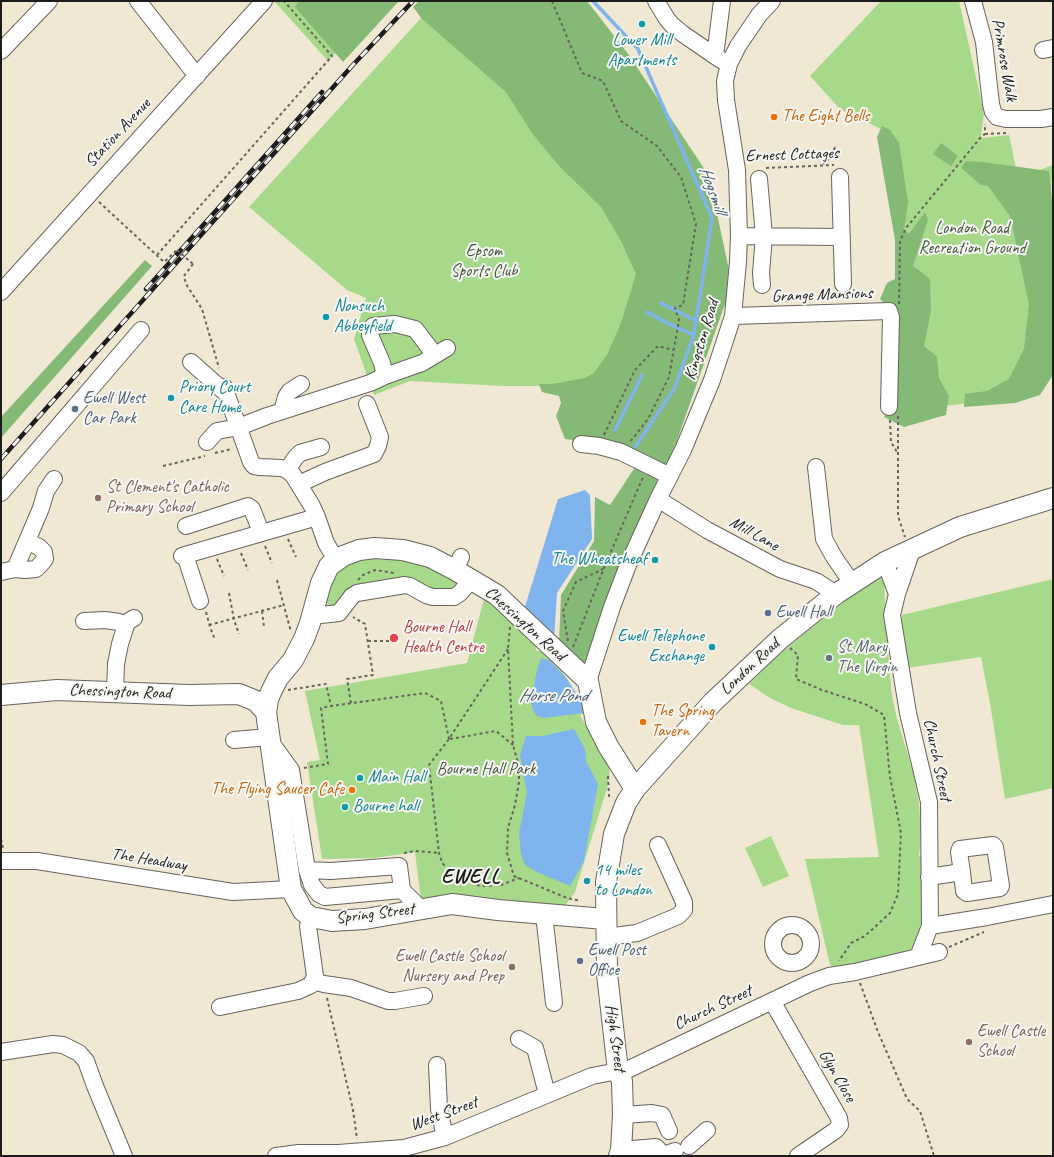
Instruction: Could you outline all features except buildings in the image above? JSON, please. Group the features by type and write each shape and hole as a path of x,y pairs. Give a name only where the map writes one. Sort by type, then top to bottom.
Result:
{"main road":[{"name":"London Road","path":"610,930 606,882 614,834 626,803 635,789 712,702 780,640 836,594 885,562 909,549 960,527 1053,498"},
{"name":"Chessington Road","path":"336,560 359,550 390,548 458,563 472,579 497,595 519,617 571,660 588,682"},
{"path":"266,712 270,695 280,685 285,671 300,648 312,616 321,583 330,566 336,560"},
{"path":"588,682 596,722 608,746 635,789"},
{"name":"Chessington Road","path":"239,694 252,687 280,685"},
{"name":"Chessington Road","path":"1,695 57,690 189,695 239,694 256,701 266,712"},
{"name":"Spring Street","path":"266,712 291,889 303,911 312,917 338,921 452,904 547,914 610,930"},
{"name":"High Street","path":"610,930 607,974 618,1070 622,1081 623,1115 620,1153"}],"street":[{"path":"1,51 49,1"},
{"path":"138,1 197,76"},
{"name":"Station Avenue","path":"1,292 264,1"},
{"path":"656,1 672,25 722,60"},
{"path":"722,1 722,60"},
{"name":"Kingston Road","path":"588,682 612,607 623,579 712,380 732,316 738,270 739,236 737,170 726,100 722,60 738,46 755,21 772,1"},
{"name":"Primrose Walk","path":"973,1 984,42 993,112 997,116 1006,118 1041,119 1053,117"},
{"path":"838,171 843,284"},
{"path":"760,174 764,236 762,285"},
{"path":"739,236 842,237"},
{"name":"Grange Mansions","path":"732,316 889,311 891,317 893,410"},
{"path":"207,442 217,431 239,427 282,411 370,383 422,362 441,352 415,329 396,324 373,326 370,330 370,335 382,363 385,376"},
{"path":"1,493 141,330"},
{"path":"191,362 226,390 251,462 254,466 287,470 293,475 317,517 326,542 336,560"},
{"path":"282,411 286,396 289,392 301,384"},
{"path":"299,484 325,472 374,454 380,437 366,404"},
{"path":"581,444 599,446 621,452 670,476"},
{"path":"287,470 300,453 320,446"},
{"path":"816,467 824,539 834,558 852,583"},
{"path":"8,571 27,541 41,508 46,491 54,479"},
{"name":"Mill Lane","path":"658,499 707,530 774,566 816,581 836,594"},
{"path":"186,526 248,506 252,509 261,532"},
{"path":"200,600 184,555 317,517"},
{"path":"8,571 36,569 45,559 44,552 39,547 27,541"},
{"name":"Church Street","path":"909,549 910,556 897,594 892,616 908,713 929,802 930,926 918,957"},
{"path":"885,562 897,594"},
{"path":"312,616 339,613 352,596 357,593 405,585 410,586 426,595 454,597 460,594 472,579"},
{"path":"84,622 105,620 119,622 130,621 116,661 115,692"},
{"path":"234,740 269,739 291,770 306,870 312,885 319,894 325,897 402,890"},
{"path":"610,930 637,933 678,916 684,910 684,902 658,845"},
{"name":"The Headway","path":"1,861 37,861 233,892 291,889"},
{"path":"306,870 331,871 399,866 402,890 420,909"},
{"path":"929,877 962,872"},
{"path":"930,926 1053,904"},
{"path":"547,914 545,923 554,1003"},
{"path":"312,917 308,926 315,976 318,982"},
{"name":"Church Street","path":"618,1070 627,1070 810,982 829,976 856,972 939,952"},
{"path":"800,961 810,982"},
{"path":"220,1007 298,991 318,982 342,985 388,1001 424,996"},
{"name":"Glyn Close","path":"772,1001 839,1118 840,1125 836,1130 798,1156"},
{"path":"519,1039 535,1048 547,1094"},
{"path":"1,1052 53,1044 63,1045 79,1053 86,1061 124,1156"},
{"path":"436,1065 439,1110 445,1137"},
{"name":"West Street","path":"276,1156 404,1148 445,1137 592,1076 618,1070"},
{"path":"623,1115 652,1113 662,1115 669,1131"},
{"path":"620,1153 656,1147 663,1155 682,1148 707,1130"}],"path":[{"path":"157,255 332,56 284,1"},
{"path":"552,1 582,72 603,81 621,121 657,146 681,178 696,224 683,305 675,308 679,320 669,377 648,419 621,452"},
{"path":"899,311 900,241 906,228 981,136 985,134 986,122"},
{"path":"822,165 828,160 836,146"},
{"name":"Ernest Cottages","path":"760,174 822,165 838,171"},
{"path":"89,193 164,262 177,250 193,264 184,276 186,284 202,310 226,390"},
{"path":"599,446 635,370 658,346 674,350"},
{"path":"893,410 891,442 897,452"},
{"path":"893,410 897,452 898,516 909,549"},
{"path":"571,660 604,568 648,465"},
{"path":"261,532 272,563"},
{"path":"288,539 296,556"},
{"path":"213,546 217,561 224,576"},
{"path":"240,553 248,570"},
{"path":"571,660 564,611 576,582 604,568"},
{"path":"277,580 291,633 300,648"},
{"path":"229,593 234,619 239,634"},
{"path":"200,600 204,604 209,625 215,640"},
{"path":"209,625 284,605"},
{"path":"262,611 264,627"},
{"path":"350,616 365,624 374,675 347,680 351,703"},
{"path":"519,617 510,626 508,648 513,745 519,766 519,782 515,805 508,828 507,853 514,876 567,898 587,902"},
{"path":"780,640 798,655 796,679 822,690 865,704 884,716 890,778 901,833 898,894 890,913 865,936 851,943 836,965"},
{"path":"368,641 389,641"},
{"path":"508,648 449,739 429,765 439,853 442,862 449,873 460,880 481,886 501,885 519,878"},
{"path":"280,685 326,684 331,706"},
{"path":"291,770 328,764 321,708 331,706 425,693 441,701 449,739"},
{"path":"449,739 496,731 513,745"},
{"path":"402,854 415,852 439,853"},
{"path":"858,980 878,1032 907,1099 920,1111 934,1156"},
{"path":"318,982 354,1110 359,1152"}],"green space":[{"path":"274,1 385,1 328,61"},
{"path":"299,1 399,1 343,62 295,7"},
{"path":"419,1 587,1 629,55 709,176 732,284 663,480 619,569 583,667 559,643 561,595 594,541 595,497 610,505 641,458 589,442 565,439 556,416 561,403 559,396 542,392 539,384 552,384 585,378 594,373 608,353 621,323 636,274 620,239 601,207 558,165 532,133 506,92 422,19 413,7"},
{"name":"London Road Recreation Ground","path":"881,1 959,1 984,113 982,138 1009,135 1018,178 1053,165 1040,337 1022,396 908,411 897,241 885,131 840,109 810,76"},
{"name":"Epsom Sports Club","path":"421,18 507,91 603,205 621,237 638,274 622,323 607,358 590,381 553,386 502,386 410,381 374,395 354,339 366,298 347,290 249,207"},
{"path":"882,126 890,130 899,143 908,202 904,230 909,234 925,212 928,220 913,266 930,279 931,311 924,346 937,357 939,378 949,396 946,415 904,427 884,417 896,400 895,313 880,299 887,283 895,279 895,240 877,137"},
{"path":"941,143 958,156 951,166 933,154"},
{"path":"966,161 1049,171 1053,208 1053,375 1040,395 1015,403 964,407 965,394 987,391 1009,379 1024,349 1029,304 1010,216 988,186 981,185 961,168"},
{"path":"145,260 152,266 1,438 1,417"},
{"path":"402,554 465,583 445,593 408,581 333,609 327,603 326,592 331,576 346,561"},
{"path":"881,576 884,576 886,629 892,696 897,719 913,772 919,803 921,836 919,856 922,857 922,924 913,948 910,950 901,954 836,968 830,965 805,859 879,857 859,725 843,725 791,708 770,698 749,684 775,658 805,633 850,597"},
{"path":"1053,579 1053,788 1005,799 990,703 981,657 907,668 902,629 902,615"},
{"name":"Bourne Hall Park","path":"485,595 535,641 536,650 542,652 561,670 583,704 584,713 580,715 610,766 608,785 575,892 562,910 475,896 421,900 415,852 375,858 322,859 307,762 320,760 305,691 467,663"},
{"path":"771,836 789,876 763,887 745,848"}],"water":[{"path":"585,490 590,495 592,539 557,593 554,640 524,610 558,499"},
{"name":"Horse Pond","path":"541,658 549,660 567,679 583,704 584,713 544,718 537,716 533,710 531,701"},
{"path":"574,729 585,749 586,761 598,784 584,861 570,886 539,873 525,865 521,854 519,833 527,793 520,755 526,736 542,736"}],"waterway":[{"name":"Hogsmill","path":"593,1 638,49 712,218 694,335 674,389 635,447"},
{"path":"661,303 696,321"},
{"path":"647,312 694,335"},
{"path":"615,430 642,375"}],"railway":[{"path":"1,459 352,66 413,1"},
{"path":"146,289 322,92"}],"place":[{"name":"Lower Mill Apartments","path":"642,24"},
{"name":"The Eight Bells","path":"774,117"},
{"name":"Nonsuch Abbeyfield","path":"326,317"},
{"name":"Priory Court Care Home","path":"171,398"},
{"name":"Ewell West Car Park","path":"75,409"},
{"name":"St Clement's Catholic Primary School","path":"98,498"},
{"name":"The Wheatsheaf","path":"655,560"},
{"name":"Ewell Hall","path":"768,613"},
{"name":"Bourne Hall Health Centre","path":"394,638"},
{"name":"Ewell Telephone Exchange","path":"712,647"},
{"name":"St Mary The Virgin","path":"829,658"},
{"name":"The Spring Tavern","path":"643,722"},
{"name":"Main Hall","path":"360,778"},
{"name":"The Flying Saucer Cafe","path":"352,790"},
{"name":"Bourne hall","path":"345,807"},
{"name":"14 miles to London","path":"587,881"},
{"name":"Ewell Post Office","path":"580,961"},
{"name":"Ewell Castle School Nursery and Prep","path":"512,967"},
{"name":"Ewell Castle School","path":"969,1042"}],"district":[{"name":"EWELL","path":"471,877"}]}
